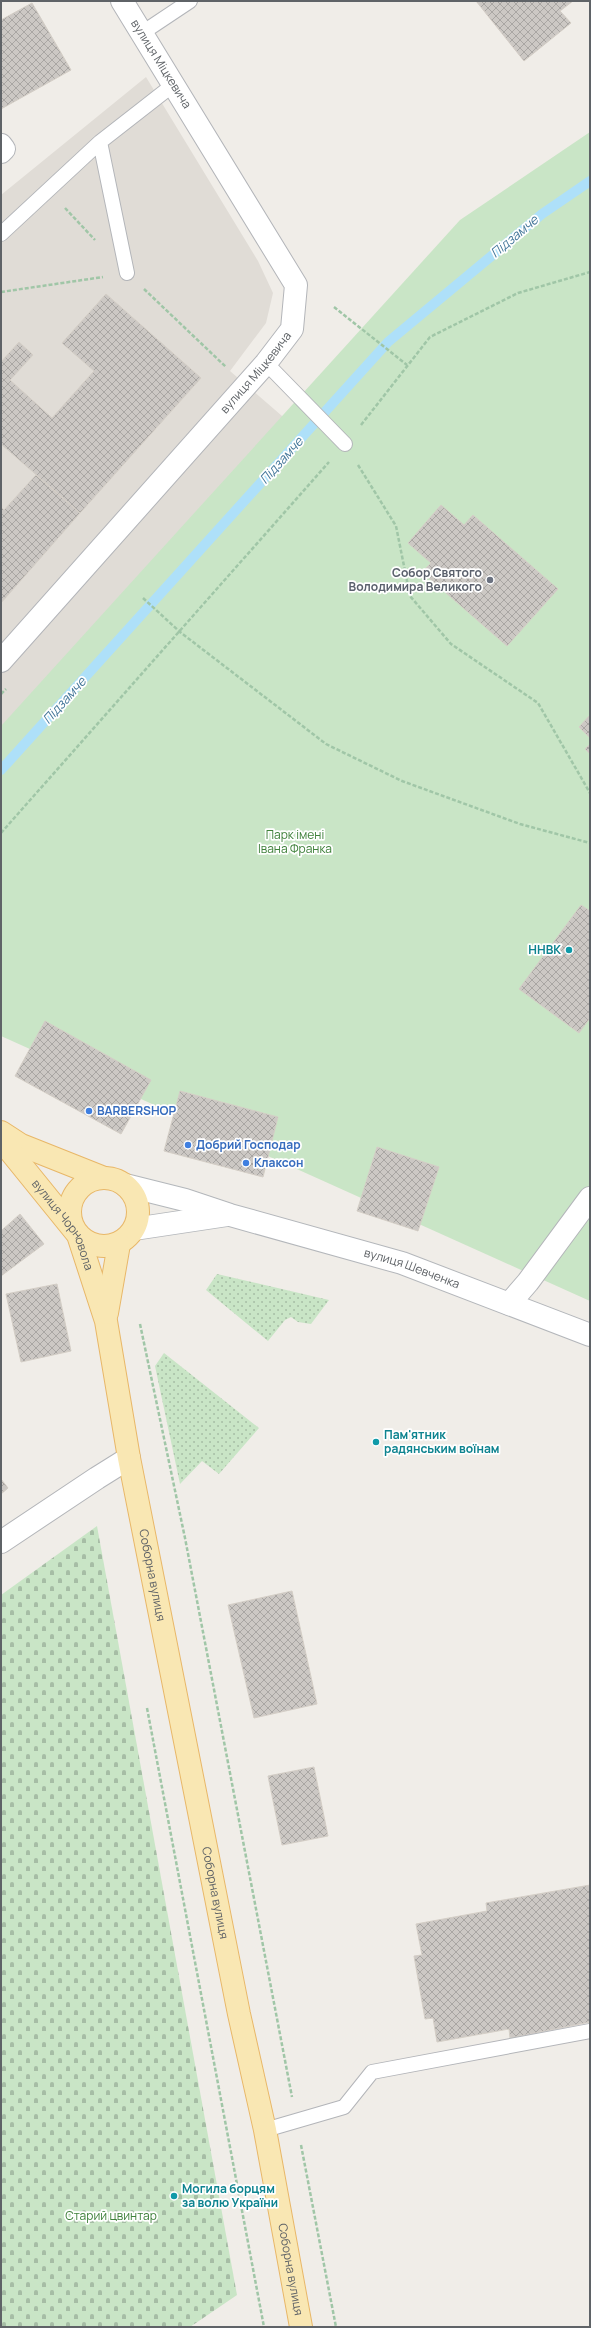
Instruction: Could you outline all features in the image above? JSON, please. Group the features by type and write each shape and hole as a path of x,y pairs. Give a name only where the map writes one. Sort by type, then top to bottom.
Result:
{"main road":[{"path":"1,1132 21,1144 125,1185 132,1192 139,1210 134,1229 128,1238 119,1244 97,1246 87,1242 78,1235 72,1226 69,1215 71,1203 76,1193 83,1185 93,1179 104,1178"},
{"name":"вулиця Чорновола","path":"1,1140 78,1235 106,1321 129,1458"},
{"name":"вулиця Чорновола","path":"106,1321 119,1244"},
{"name":"Соборна вулиця","path":"129,1458 239,2014 264,2130 301,2327"}],"street":[{"name":"вулиця Міцкевича","path":"1,662 266,363 292,329 296,286 122,1"},
{"path":"1,145 4,149 1,152"},
{"name":"вулиця Шевченка","path":"125,1185 185,1200 230,1215 402,1263 590,1335"},
{"path":"509,1304 528,1282 590,1198"},
{"name":"вулиця Шевченка","path":"134,1229 230,1215"},
{"path":"1,1542 96,1478 129,1458"}],"lane":[{"path":"142,33 190,1"},
{"path":"1,234 100,142 174,85"},
{"path":"100,142 127,274"},
{"path":"266,363 346,444"},
{"path":"264,2130 344,2107 372,2072 590,2031"}],"path":[{"path":"48,190 127,274 230,370"},
{"path":"1,833 346,444 430,337 518,293 590,272"},
{"path":"1,292 127,274"},
{"path":"334,307 408,366"},
{"path":"346,444 396,526 410,596 451,644 538,703 590,793"},
{"path":"144,598 180,632 326,744 402,781 520,824 590,843"},
{"path":"140,1324 186,1546 336,2327"},
{"path":"147,1707 264,2327"}],"shaded area":[{"path":"146,77 258,261 273,293 266,323 230,371 304,435 1,770 1,195"}],"green space":[{"name":"Парк імені Івана Франка","path":"590,132 590,1301 1,1036 1,726 460,220"},
{"path":"217,1274 329,1300 311,1324 298,1322 291,1317 285,1320 268,1341 206,1290"},
{"path":"164,1353 259,1428 219,1474 202,1461 180,1484 155,1366"},
{"name":"Старий цвинтар","path":"97,1526 237,2295 190,2327 1,2327 1,1595"}],"building":[{"path":"476,1 573,1 560,11 571,23 524,61"},
{"path":"32,3 71,70 1,109 1,20"},
{"path":"106,294 201,378 80,513 1,444 1,362 19,342 33,355 10,380 52,418 94,371 62,343"},
{"path":"36,475 80,513 1,603 1,507 4,510"},
{"name":"Собор Святого Володимира Великого","path":"441,505 464,525 473,515 558,589 507,646 422,572 431,563 408,543"},
{"path":"590,715 590,738 579,727"},
{"path":"590,744 590,754 585,749"},
{"name":"ННВК","path":"581,905 590,911 590,1018 579,1033 519,989"},
{"path":"45,1021 151,1080 121,1134 15,1076"},
{"path":"180,1091 278,1117 263,1177 164,1151"},
{"path":"377,1147 439,1167 418,1231 357,1211"},
{"path":"20,1214 44,1244 1,1276 1,1231"},
{"path":"57,1284 71,1351 21,1362 6,1294"},
{"path":"1,1479 8,1488 1,1494"},
{"path":"292,1591 317,1704 254,1718 228,1605"},
{"path":"314,1767 328,1836 282,1845 268,1776"},
{"path":"590,1885 590,2022 510,2038 509,2029 437,2042 433,2018 425,2019 414,1956 422,1955 416,1924 487,1911 486,1903"}],"waterway":[{"name":"Підзамче","path":"1,770 388,342 542,214 590,181"}],"place":[{"name":"Собор Святого Володимира Великого","path":"490,580"},
{"name":"ННВК","path":"569,950"},
{"name":"BARBERSHOP","path":"89,1111"},
{"name":"Добрий Господар","path":"188,1145"},
{"name":"Клаксон","path":"246,1163"},
{"name":"Пам'ятник радянським воїнам","path":"376,1442"},
{"name":"Могила борцям за волю України","path":"174,2196"}]}
